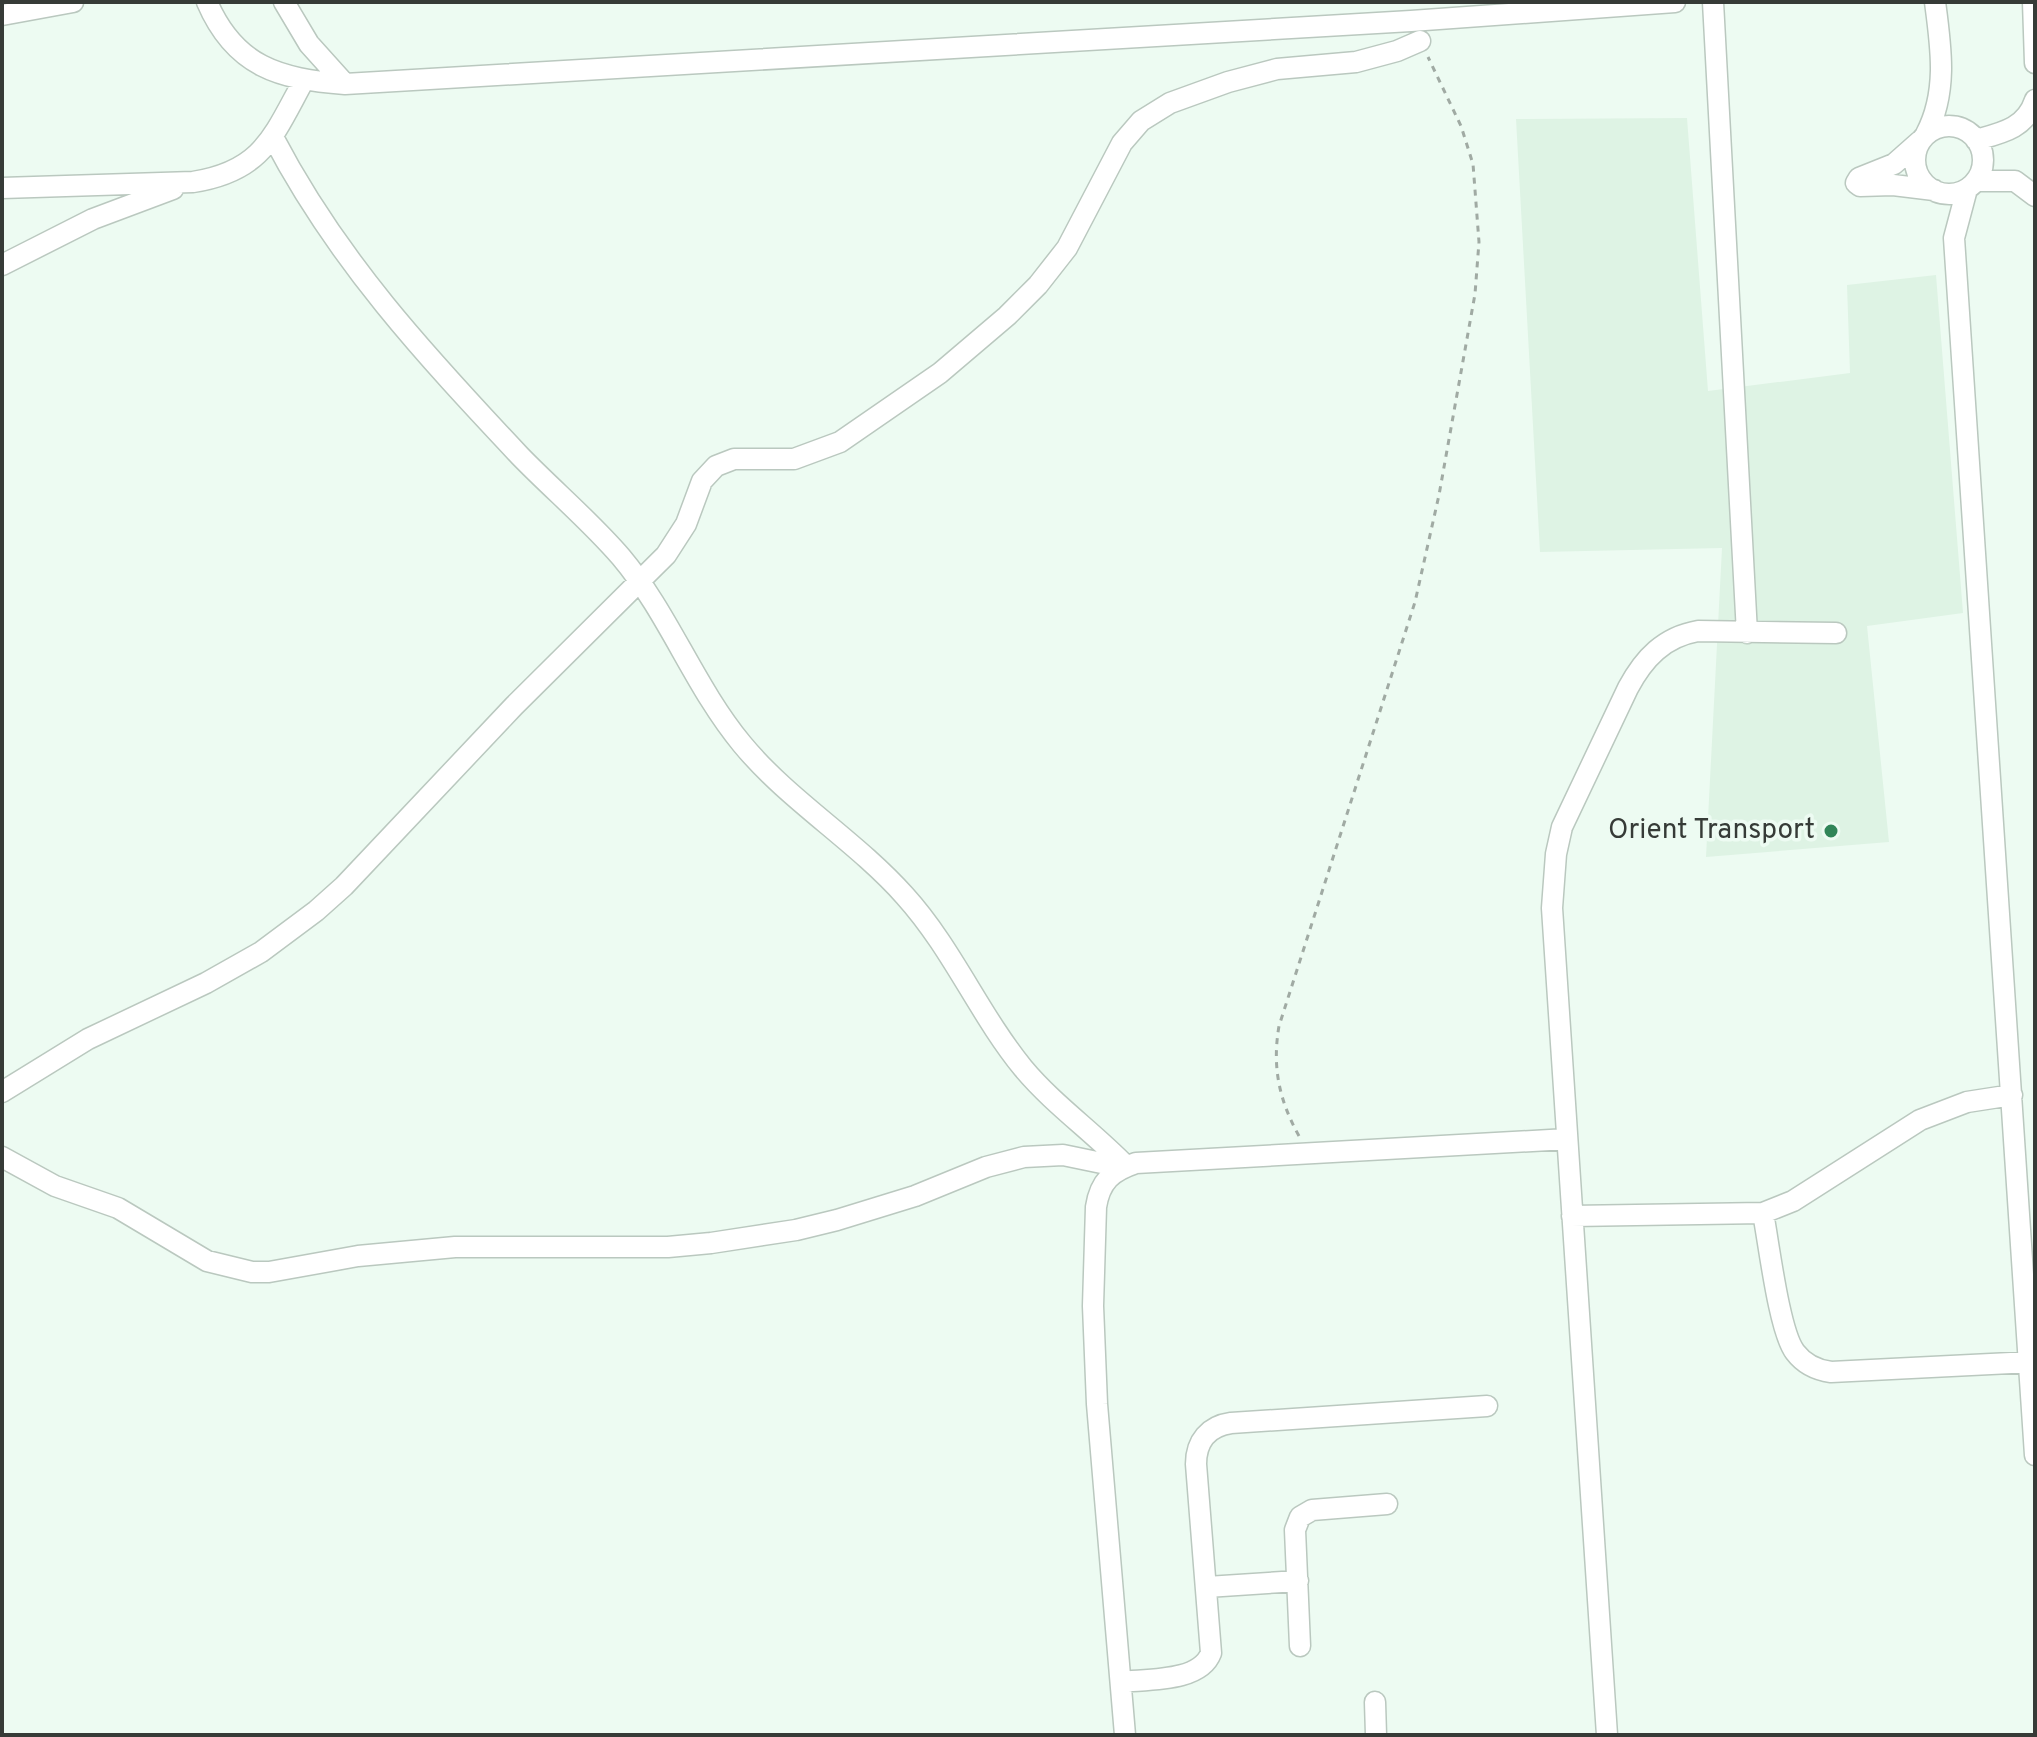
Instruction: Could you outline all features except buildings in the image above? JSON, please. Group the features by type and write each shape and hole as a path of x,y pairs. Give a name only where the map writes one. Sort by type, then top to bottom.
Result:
{"street":[{"path":"2,15 73,2"},
{"path":"207,2 226,35 246,56 273,72 304,80 345,84 1379,23 1675,2"},
{"path":"284,2 309,44 345,84"},
{"path":"1713,2 1747,633"},
{"path":"1935,2 1940,98 1917,150 1917,169 1920,178 1935,190 1954,238 2035,1455"},
{"path":"2033,2 2035,63"},
{"path":"2,1092 88,1039 234,969 287,935 344,886 514,706 640,581 677,540 690,516 702,481 716,466 734,459 794,459 840,442 940,373 1007,316 1053,267 1079,228 1122,143 1141,121 1185,96 1252,75 1277,69 1356,62 1420,41"},
{"path":"1941,72 1950,101 1983,156 1983,165 1972,185 1954,238"},
{"path":"2,188 193,182 218,178 241,168 261,152 273,137 304,80"},
{"path":"2035,100 2029,114 2016,127 1969,134 1943,126 1925,136 1894,164 1859,178 1856,183 1860,186 1893,185 1952,194 1972,185 2015,181 2035,196"},
{"path":"273,137 333,240 382,303 513,448 619,554 640,581 714,706 743,745 776,779 860,850 905,896 945,948 1024,1068 1123,1167"},
{"path":"2,265 93,219 193,182"},
{"path":"1607,1735 1552,908 1552,881 1562,827 1628,688 1646,660 1667,642 1681,634 1698,631 1836,633"},
{"path":"1572,1216 1763,1213 1793,1201 1920,1120 1967,1102 2012,1095"},
{"path":"1125,1735 1097,1404 1093,1306 1097,1199 1108,1177 1136,1163 1567,1139"},
{"path":"2,1157 55,1186 100,1199 118,1208 207,1261 252,1272 269,1272 369,1255 455,1247 668,1247 711,1243 796,1230 837,1220 915,1196 986,1167 1024,1157 1073,1156 1123,1167"},
{"path":"1763,1213 1788,1340 1800,1358 1814,1368 1831,1372 2031,1362"},
{"path":"1121,1682 1189,1674 1208,1660 1212,1645 1196,1455 1202,1439 1215,1427 1231,1423 1487,1406"},
{"path":"1300,1646 1295,1530 1300,1517 1312,1510 1387,1504"},
{"path":"1207,1587 1298,1581"},
{"path":"1375,1702 1376,1735"}],"path":[{"path":"1309,1153 1284,1106 1279,1086 1276,1056 1279,1026 1415,602 1439,495 1478,268 1478,215 1468,144 1420,41"}],"shaded area":[{"path":"1687,118 1708,391 1850,373 1847,285 1936,275 1963,613 1867,626 1889,842 1706,857 1722,548 1540,552 1516,119"}],"place":[{"name":"Orient Transport","path":"1831,831"}]}
